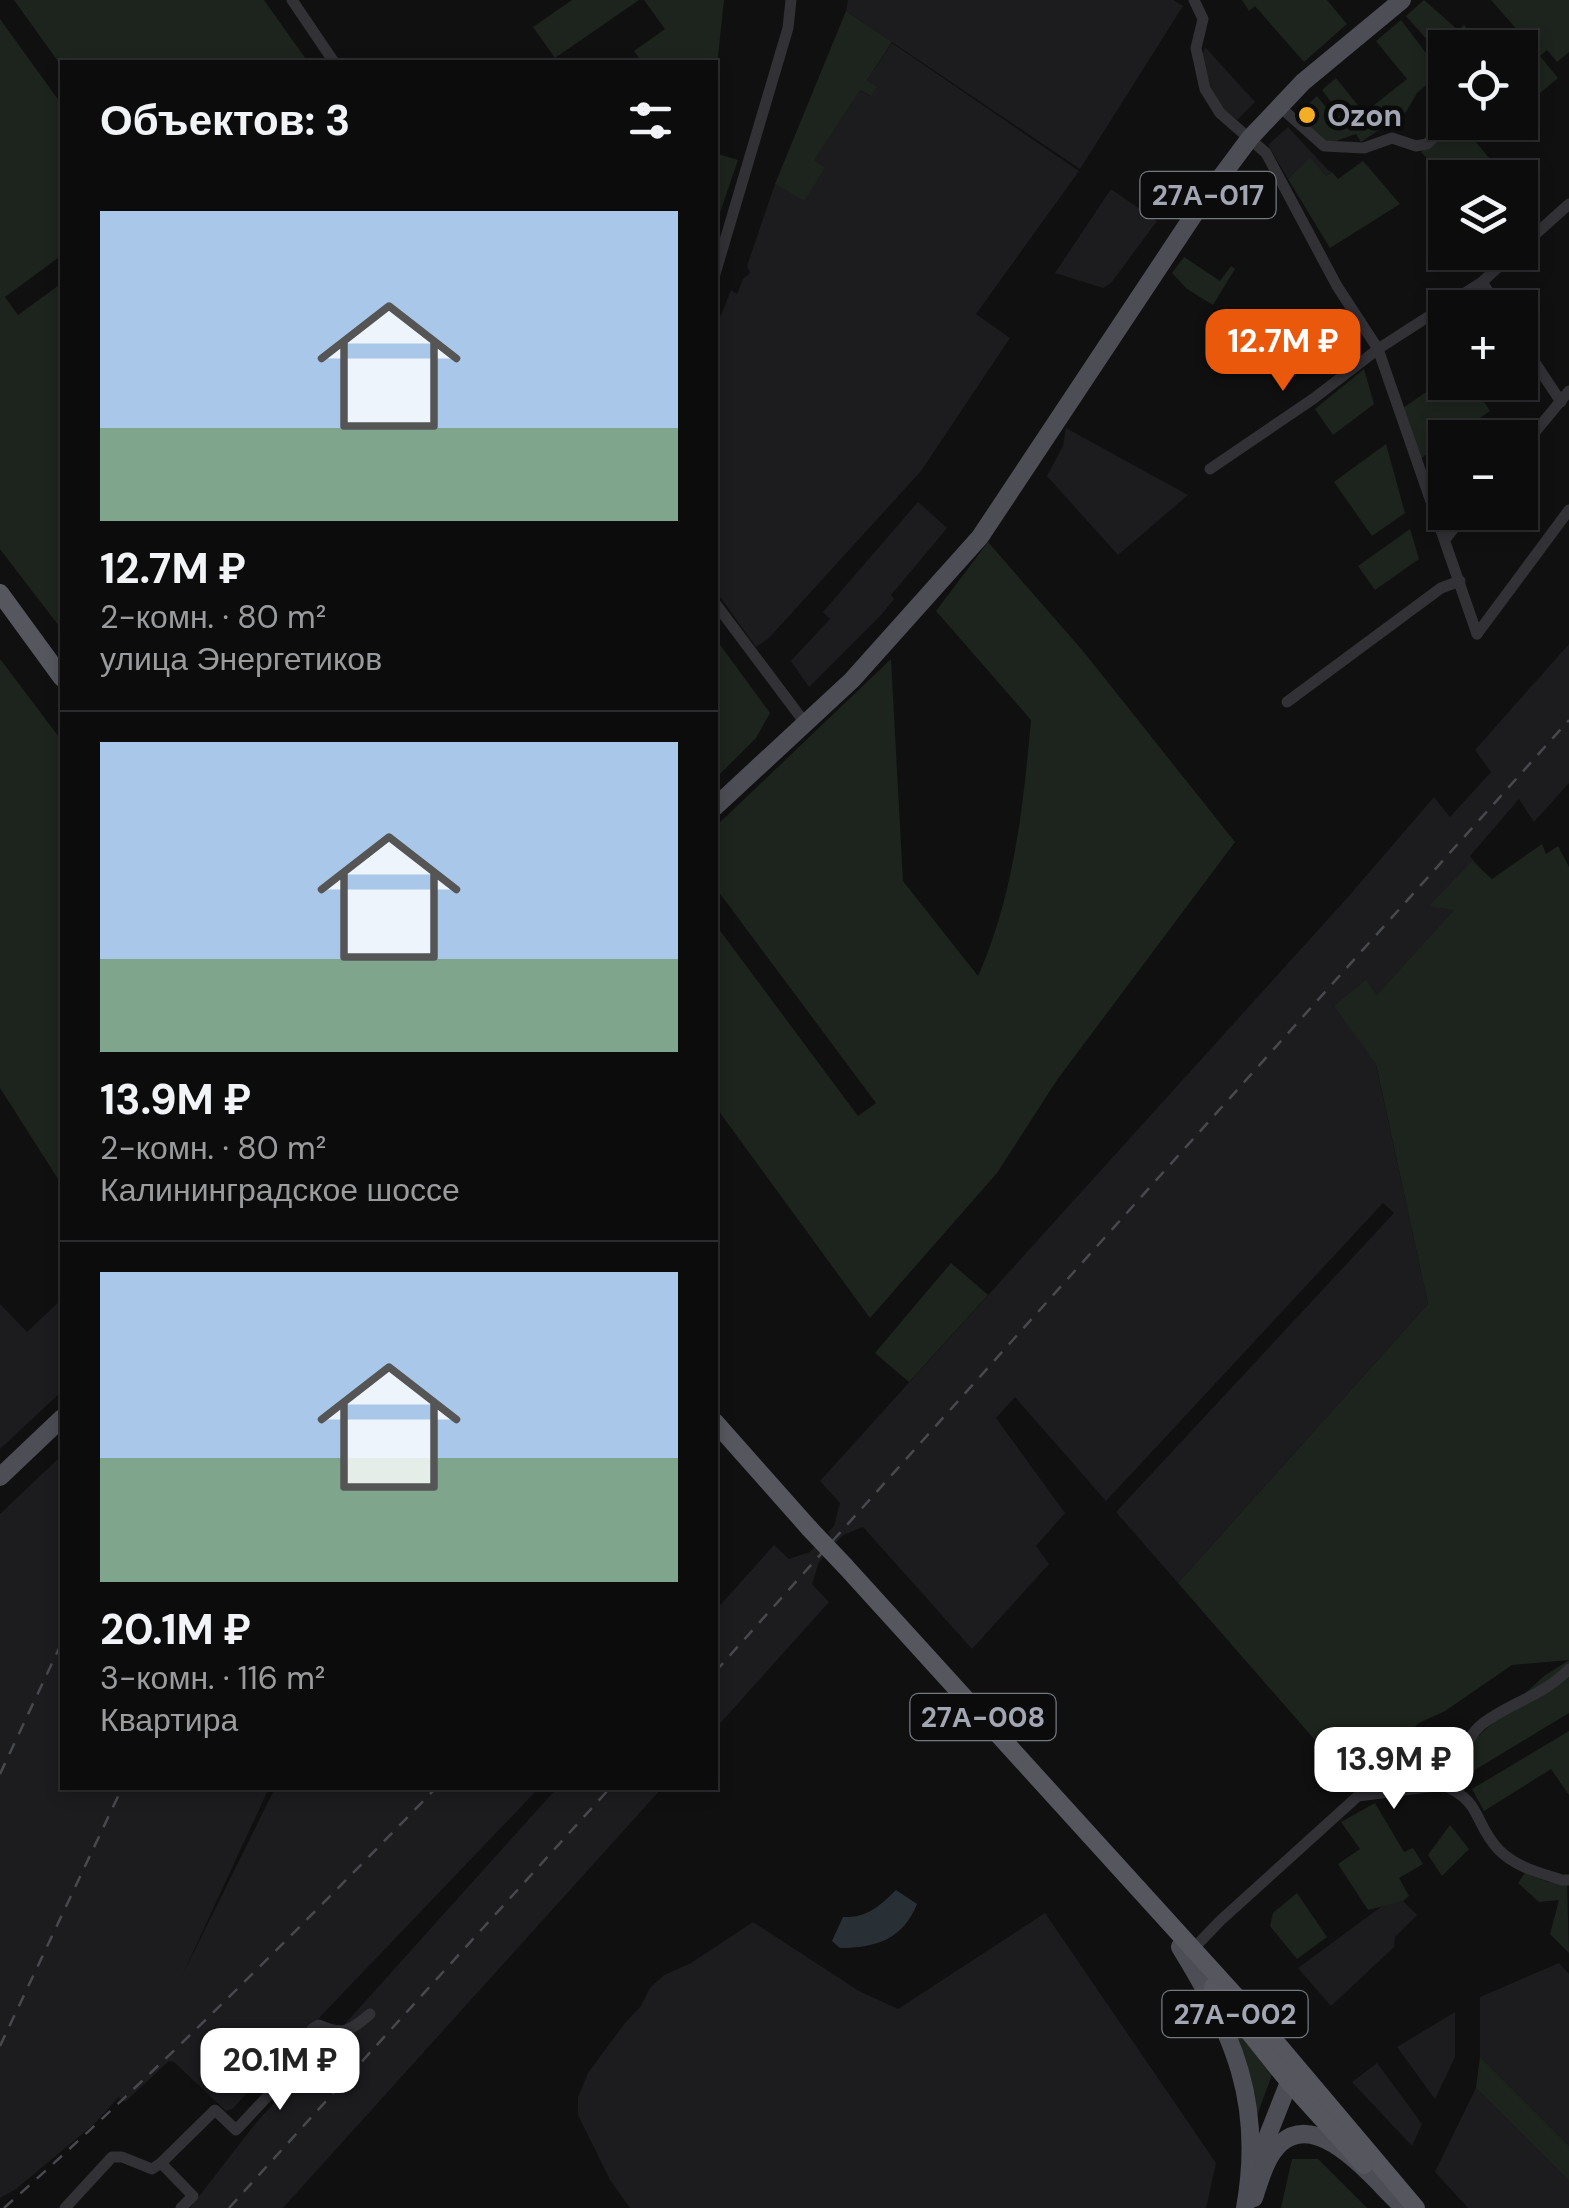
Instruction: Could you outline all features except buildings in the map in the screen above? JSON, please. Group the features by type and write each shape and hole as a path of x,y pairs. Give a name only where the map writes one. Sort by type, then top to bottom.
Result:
{"highway":[{"path":"0,593 60,675"},
{"name":"27А-008","path":"718,1425 1291,2060"},
{"name":"27А-002","path":"1187,1948 1290,2082 1406,2207"},
{"name":"27А-002","path":"1291,2060 1406,2207"}],"main road":[{"name":"27А-017","path":"718,804 852,680 980,537 1203,201 1250,138 1280,106 1402,0"},
{"path":"0,1477 60,1420"},
{"name":"27А-008","path":"1187,1948 1217,2008 1243,2076 1253,2143 1248,2202"},
{"path":"1248,2202 1275,2112 1290,2082 1291,2060"},
{"path":"1253,2143 1275,2087 1290,2082 1320,2094"},
{"path":"1248,2202 1279,2144 1295,2134 1313,2133 1344,2152 1406,2207"}],"street":[{"path":"292,0 333,60"},
{"path":"718,264 788,28 791,0"},
{"path":"1194,0 1203,19 1196,48 1204,89 1220,113 1266,153 1337,286 1378,349 1477,634 1569,510"},
{"path":"1280,106 1324,146 1364,148 1392,138 1416,146 1430,140"},
{"path":"1538,231 1569,204"},
{"path":"1210,469 1495,270"},
{"path":"1482,282 1487,290"},
{"path":"1538,362 1565,396 1538,428"},
{"path":"1446,538 1452,530"},
{"path":"1287,702 1441,588 1460,581"},
{"path":"718,607 805,724"},
{"path":"1443,1785 1451,1778 1466,1742 1480,1726 1540,1693 1569,1670"},
{"path":"1187,1948 1358,1796 1443,1785 1464,1794 1497,1848 1513,1862 1569,1880"},
{"path":"65,2208 112,2156 122,2156 152,2169 215,2110 236,2130 310,2051 312,2029 319,2025 337,2033 349,2032 370,2014"},
{"path":"161,2163 193,2196 181,2208"}],"shaded area":[{"path":"14,0 264,0 307,60 60,60 60,64"},
{"path":"572,0 639,0 555,58 533,27"},
{"path":"644,0 724,0 718,60 641,60 634,51 665,29"},
{"path":"848,0 1173,0 1183,6 1080,169 846,11"},
{"path":"1242,0 1327,0 1347,24 1304,62 1255,6 1249,11"},
{"path":"1424,0 1458,30 1428,30 1428,41 1406,16"},
{"path":"1491,0 1569,0 1569,52 1557,62 1547,50 1540,56 1558,78 1538,95 1538,30 1517,30"},
{"path":"846,11 892,42 867,80 877,87 871,96 860,90 814,160 825,168 804,201 775,184"},
{"path":"0,19 60,102 60,256 5,297 18,315 60,284 60,627 0,549"},
{"path":"1401,20 1428,55 1428,84 1406,112 1361,142 1356,134 1324,145 1297,115 1317,96 1335,119 1341,115 1322,90 1336,78 1364,113 1407,79 1376,41"},
{"path":"892,43 1079,171 976,314 1010,338 921,471 768,639 756,647 718,594 718,322 731,290 737,294 750,273 747,266 775,184 804,200 824,169 813,160 860,90 870,96 876,88 867,80"},
{"path":"1205,47 1255,102 1237,120 1224,110 1212,92 1201,61"},
{"path":"1288,127 1332,172 1326,176 1310,159 1288,179 1268,145"},
{"path":"1433,140 1474,140 1491,160 1428,160 1421,152"},
{"path":"718,154 738,160 718,218"},
{"path":"1310,158 1326,176 1332,172 1338,179 1363,161 1400,204 1330,248 1288,179"},
{"path":"1111,189 1157,221 1111,283 1103,288 1055,273"},
{"path":"1184,257 1220,281 1231,266 1235,269 1213,305 1187,289 1172,273"},
{"path":"1364,369 1374,404 1333,435 1315,409"},
{"path":"1428,391 1428,400 1483,400 1490,411 1476,420 1428,420 1428,454 1420,459 1403,408"},
{"path":"1066,428 1188,495 1118,555 1047,476 1063,446"},
{"path":"1386,444 1405,513 1372,536 1334,482"},
{"path":"918,502 947,528 891,595 894,599 882,614 809,687 791,661 830,619 823,612"},
{"path":"1410,529 1419,559 1375,590 1358,566"},
{"path":"988,542 1083,651 1235,842 1057,1080 997,1173 870,1318 718,1110 718,928 858,1116 876,1103 718,891 718,824 891,659 903,881 978,976 1008,883 1031,720 936,611"},
{"path":"718,642 770,713 756,738 718,776"},
{"path":"1569,644 1569,783 1534,822 1519,799 1470,856 1486,875 1364,1010 1428,1304 1178,1583 1116,1512 1394,1213 1383,1203 1106,1501 1015,1397 996,1418 1065,1513 1036,1546 1049,1564 972,1649 863,1527 843,1535 819,1562 812,1584 829,1602 718,1726 718,1608 774,1545 789,1559 810,1552 816,1545 819,1548 830,1535 840,1503 820,1481 1434,797 1450,817 1491,772 1475,750"},
{"path":"0,659 60,738 60,1182 0,1088"},
{"path":"1542,844 1546,854 1558,846 1569,867 1569,1660 1512,1665 1445,1711 1419,1723 1354,1785 1178,1583 1428,1304 1376,1064 1334,1006 1366,980 1377,995 1454,910 1429,906 1472,861 1492,879"},
{"path":"951,1263 988,1295 909,1382 875,1353"},
{"path":"60,1301 60,1393 0,1449 0,1304 27,1332"},
{"path":"60,1457 60,1790 268,1790 181,1978 274,1790 537,1790 232,2109 226,2111 169,2061 125,2102 119,2097 94,2124 0,2198 0,1514"},
{"path":"1569,1660 1569,1713 1455,1782 1447,1783 1428,1758 1453,1739 1462,1751 1544,1676"},
{"path":"1569,1731 1569,1795 1551,1769 1484,1811 1472,1789"},
{"path":"555,1790 660,1790 283,2208 190,2208 255,2124"},
{"path":"1375,1803 1404,1852 1413,1848 1423,1864 1399,1878 1409,1896 1368,1910 1338,1864 1360,1849 1341,1822"},
{"path":"1450,1825 1469,1849 1442,1876 1428,1855"},
{"path":"1525,1873 1548,1882 1567,1883 1569,1953 1550,1934 1559,1900 1539,1902 1518,1883"},
{"path":"896,1890 917,1904 896,1933 853,1948 840,1948 832,1941 843,1917 873,1910"},
{"path":"1297,1893 1327,1937 1297,1959 1270,1926 1273,1913"},
{"path":"1403,1901 1417,1915 1395,1937 1394,1947 1331,2006 1298,1968 1385,1904"},
{"path":"1045,1913 1216,2163 1206,2208 630,2208 610,2180 578,2115 578,2097 588,2073 641,2006 650,1988 664,1975 691,1963 753,1922 859,1991 898,2009"},
{"path":"1559,1963 1569,1974 1569,2146 1480,2057 1480,1997"},
{"path":"1216,1999 1274,2069 1253,2127"},
{"path":"1455,2012 1455,2057 1435,2099 1397,2047"},
{"path":"1480,2057 1569,2146 1569,2181 1476,2088"},
{"path":"1377,2063 1422,2124 1412,2146 1352,2082"},
{"path":"1476,2088 1569,2181 1569,2208 1468,2208 1435,2172"},
{"path":"1292,2159 1318,2159 1367,2208 1281,2208"}],"railway":[{"path":"718,1669 1569,720"},
{"path":"0,1774 60,1646"},
{"path":"0,2046 121,1790"},
{"path":"4,2208 224,2002 434,1790"},
{"path":"229,2208 608,1790"}],"place":[{"name":"Ozon","path":"1307,115"}]}
